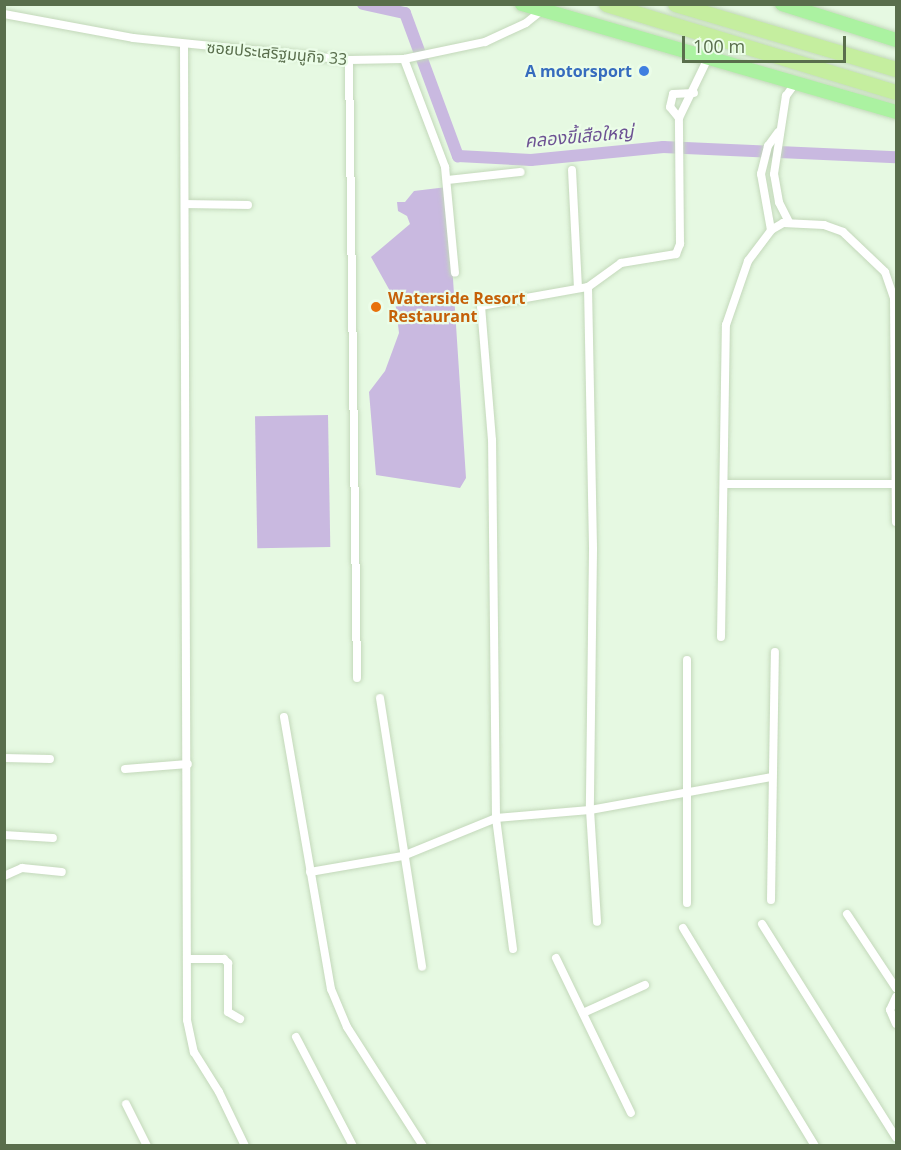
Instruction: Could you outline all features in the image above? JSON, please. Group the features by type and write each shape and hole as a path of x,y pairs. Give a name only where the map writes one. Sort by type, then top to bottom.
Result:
{"highway":[{"path":"606,4 897,92"},
{"path":"675,4 897,69"}],"main road":[{"path":"522,4 797,81 897,112"},
{"path":"782,4 815,9 897,40"}],"street":[{"name":"ซอยประเสริฐมนูกิจ 33","path":"4,14 184,44 350,60 404,59 485,42 526,23 542,10"},
{"path":"184,44 189,959 187,1020 194,1052 219,1092 245,1146"},
{"path":"513,949 496,818 492,440 481,306 588,287 621,263 676,254 680,244 679,118 694,93 708,56"},
{"path":"404,59 447,180 455,273"},
{"path":"350,60 357,678"},
{"path":"789,222 774,185 780,145 778,132 786,96 797,81"},
{"path":"679,118 670,106 673,94 694,93"},
{"path":"771,230 763,189 764,157 768,146 778,132"},
{"path":"572,170 578,288"},
{"path":"447,180 521,172"},
{"path":"186,204 248,205"},
{"path":"721,638 726,325 748,261 771,230 789,222 824,225 843,232 885,272 894,298 895,316 894,484 897,522"},
{"path":"588,287 594,550 590,810 597,922"},
{"path":"724,484 894,484"},
{"path":"771,900 771,777 775,652"},
{"path":"687,660 687,903"},
{"path":"380,698 422,967"},
{"path":"284,717 331,989 347,1027 423,1146"},
{"path":"4,758 50,759"},
{"path":"125,770 188,764"},
{"path":"310,872 403,856 496,818 590,810 687,795 771,777"},
{"path":"4,835 53,838"},
{"path":"4,876 22,868 62,872"},
{"path":"847,914 897,988"},
{"path":"762,924 897,1138"},
{"path":"683,928 815,1146"},
{"path":"556,958 631,1113"},
{"path":"189,959 224,959 228,963 228,1012 240,1019"},
{"path":"583,1013 645,985"},
{"path":"897,997 890,1010 897,1024"},
{"path":"296,1037 353,1146"},
{"path":"126,1104 147,1146"}],"shaded area":[{"path":"447,187 466,478 460,488 376,475 369,392 385,371 399,333 395,300 371,257 410,224 407,216 398,211 397,202 405,202 414,191"},
{"path":"328,415 330,547 257,548 255,416"}],"waterway":[{"name":"คลองขี้เสือใหญ่","path":"363,4 405,13 458,156 531,160 663,147 896,157"}],"place":[{"name":"A motorsport","path":"644,71"},
{"name":"Waterside Resort Restaurant","path":"376,307"}]}
